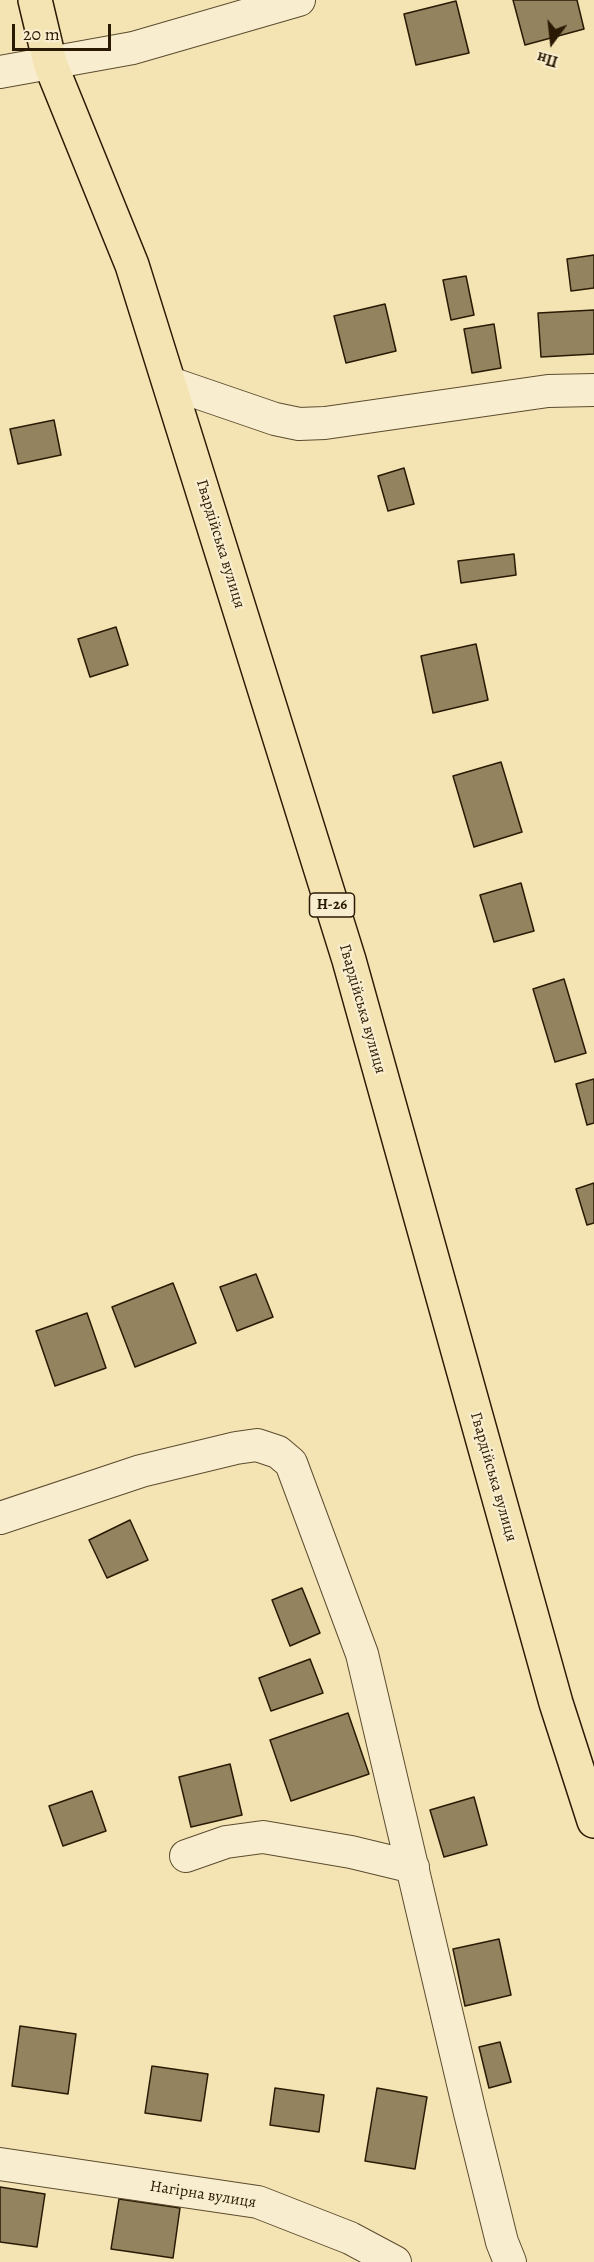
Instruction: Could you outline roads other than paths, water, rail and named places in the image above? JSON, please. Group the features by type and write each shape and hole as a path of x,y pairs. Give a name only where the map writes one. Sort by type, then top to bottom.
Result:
{"main road":[{"name":"Гвардійська вулиця","path":"35,0 50,63 132,265 349,960 556,1703 594,1821"}],"street":[{"path":"0,72 133,48 249,7 299,0"},
{"path":"170,383 275,419 299,424 325,423 548,391 594,390"},
{"path":"0,1518 141,1470 236,1448 257,1445 278,1452 291,1463 362,1654 470,2113 502,2242 510,2262"},
{"path":"186,1856 226,1842 263,1837 351,1852 413,1867"},
{"name":"Нагірна вулиця","path":"0,2164 258,2202 350,2238 396,2262"}]}
